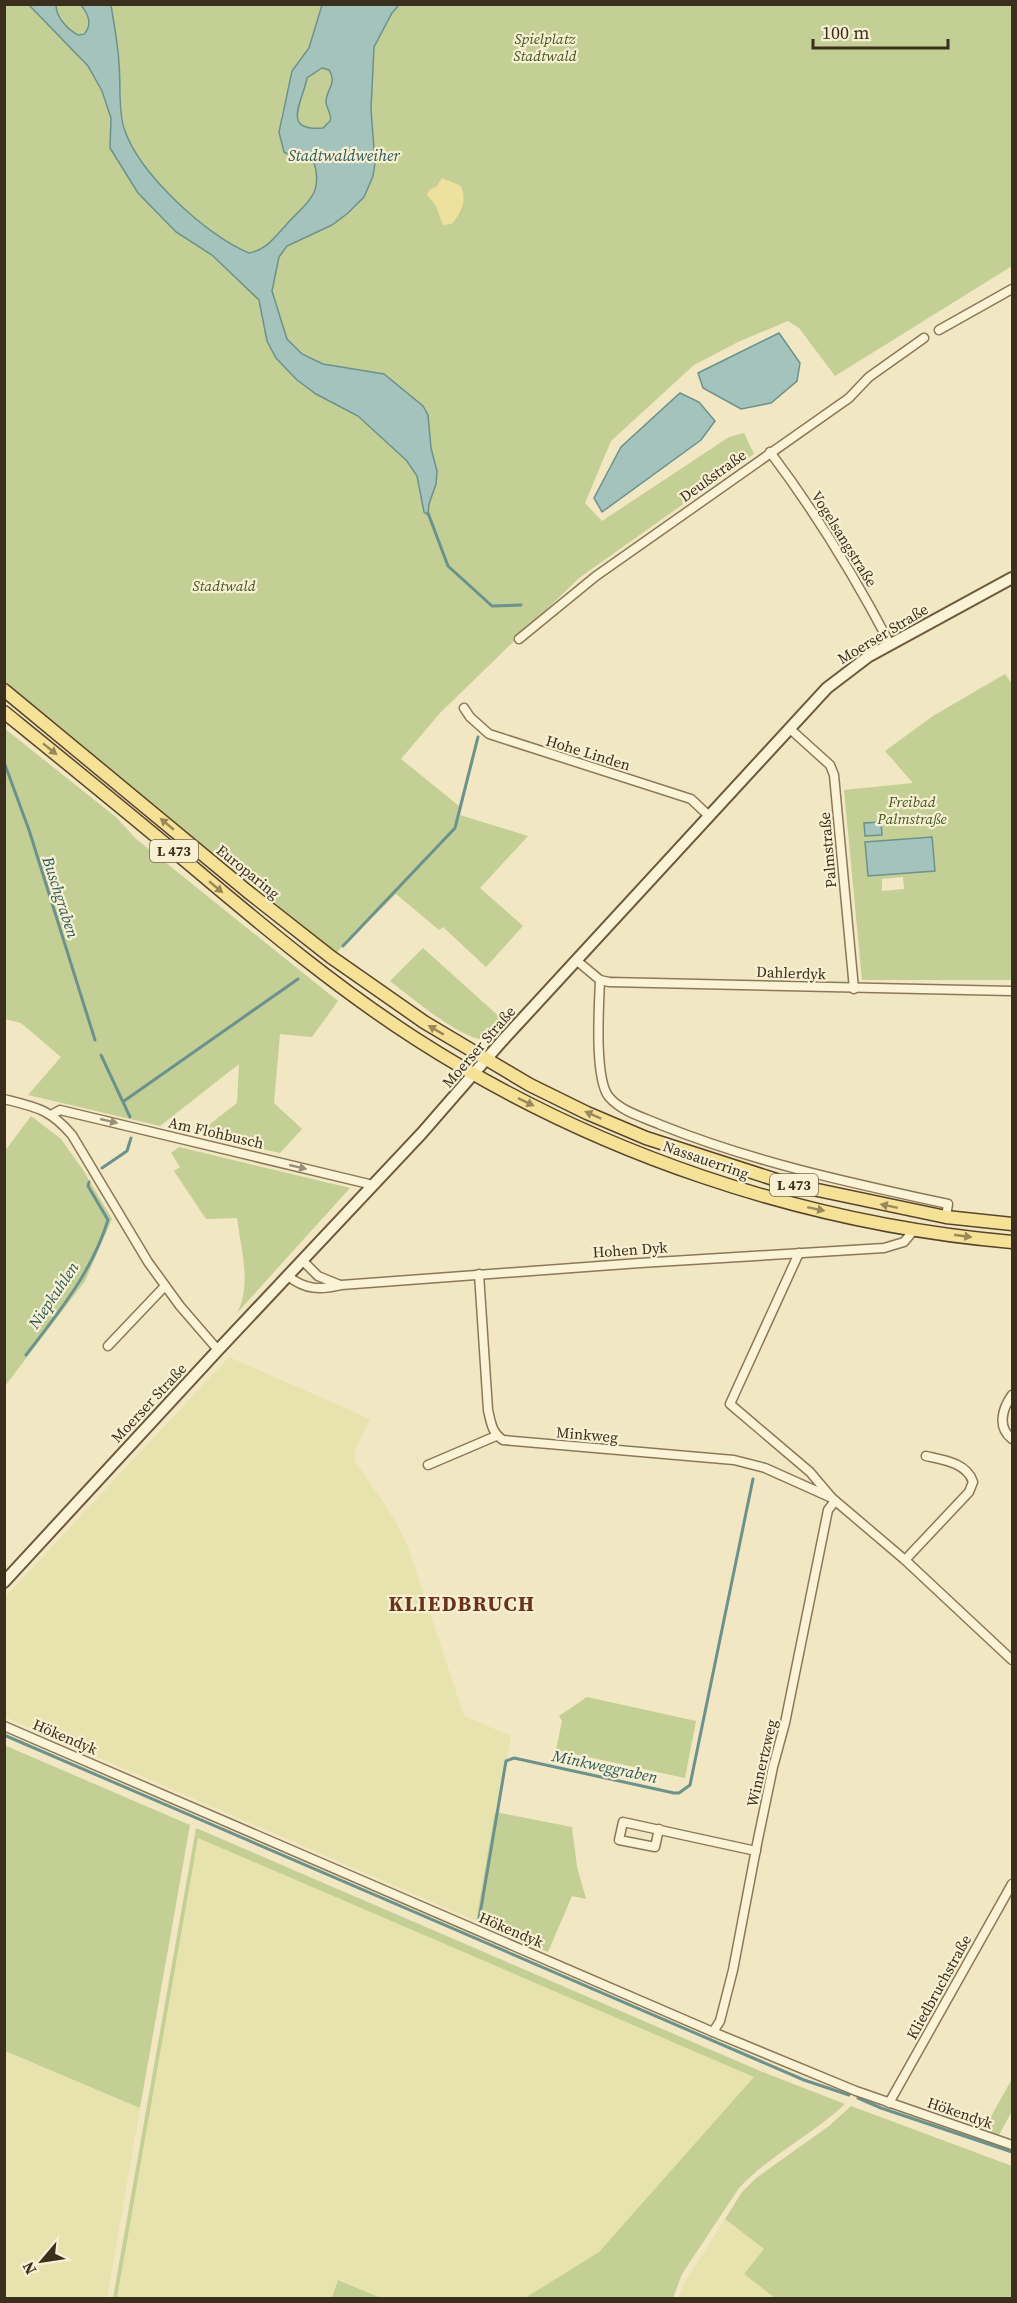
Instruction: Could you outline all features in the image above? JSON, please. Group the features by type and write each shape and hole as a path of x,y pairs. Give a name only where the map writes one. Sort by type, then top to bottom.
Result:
{"main road":[{"name":"Moerser Straße","path":"4,1582 373,1185 576,960 827,688 848,671 890,644 1012,578"},
{"name":"Europaring","path":"4,690 247,891 331,957 424,1022 487,1059"},
{"name":"Europaring","path":"4,712 318,969 415,1039 475,1074"},
{"name":"Nassauerring","path":"487,1059 530,1085 586,1113 646,1138 716,1162 789,1184 947,1210 1012,1224"},
{"name":"Nassauerring","path":"475,1074 581,1128 642,1154 780,1201 914,1230 1012,1242"}],"street":[{"path":"939,330 1012,289"},
{"name":"Deußstraße","path":"519,639 597,576 849,398 869,377 924,338"},
{"name":"Vogelsangstraße","path":"770,452 835,545 890,644"},
{"name":"Hohe Linden","path":"464,708 470,717 489,734 691,799 709,816"},
{"name":"Palmstraße","path":"789,728 830,765 834,775 854,989"},
{"path":"576,960 600,980"},
{"name":"Dahlerdyk","path":"600,980 854,989 1012,991"},
{"name":"Nassauerring","path":"600,980 600,1079 608,1096 624,1109 688,1136 752,1158 947,1210"},
{"name":"Am Flohbusch","path":"4,1099 52,1114 72,1135 165,1286 218,1350"},
{"name":"Am Flohbusch","path":"52,1114 60,1110 373,1185"},
{"name":"Hohen Dyk","path":"288,1276 305,1287 319,1289 341,1285 884,1248 904,1242 914,1230"},
{"name":"Minkweg","path":"799,1253 730,1404 810,1473 834,1500 905,1560 1012,1660"},
{"name":"Hohen Dyk","path":"303,1261 318,1276 341,1285"},
{"path":"428,1465 496,1436 491,1427 488,1410 479,1275"},
{"path":"108,1346 165,1286"},
{"path":"1012,1395 1002,1418 1003,1430 1012,1439"},
{"name":"Minkweg","path":"496,1436 517,1443 734,1460 765,1468 834,1500"},
{"path":"905,1560 969,1492 974,1482 970,1474 950,1462 926,1456"},
{"name":"Winnertzweg","path":"713,2032 720,2021 734,1970 773,1767 785,1723 828,1510 834,1500"},
{"name":"Hökendyk","path":"4,1725 713,2032 889,2103 1012,2145"},
{"path":"659,1829 655,1847 619,1840 623,1822 659,1829 756,1851"},
{"name":"Kliedbruchstraße","path":"889,2103 1012,1884"}],"shaded area":[{"path":"229,1357 370,1419 355,1450 355,1461 395,1520 408,1547 464,1716 511,1736 476,1921 5,1717 5,1597"},
{"path":"198,1838 755,2077 599,2252 525,2298 381,2298 339,2280 332,2298 117,2298"},
{"path":"4,2051 140,2108 107,2298 5,2298"},
{"path":"725,2219 764,2249 744,2274 775,2298 679,2298 684,2283"}],"green space":[{"name":"Stadtwald","path":"4,5 29,5 88,66 102,91 111,118 110,148 176,232 212,255 259,300 267,341 316,394 358,416 407,461 417,476 422,492 437,472 431,448 346,369 323,364 302,354 287,339 272,291 279,257 287,246 364,197 373,176 375,163 371,109 374,47 392,13 399,5 1012,5 1012,266 835,376 799,328 788,321 738,342 694,365 611,441 585,503 602,521 729,437 744,433 754,454 579,578 440,713 401,759 459,806 476,740 477,745 460,815 528,836 480,888 523,926 486,967 443,927 439,930 396,894 336,953 5,684"},
{"path":"56,5 81,5 89,20 86,31 78,35 70,29 60,18"},
{"path":"111,5 322,5 309,48 292,71 281,117 290,155 306,157 314,162 316,186 307,204 270,243 259,251 241,250 198,220 170,195 136,154 129,141 124,122"},
{"path":"322,68 329,70 332,79 326,97 331,119 323,128 310,128 302,125 297,113 307,78"},
{"name":"Freibad Palmstraße","path":"1005,674 1012,684 1012,980 862,980 844,790 913,783 885,751 933,716","holes":["903,877 904,889 882,891 882,879"]},
{"path":"4,728 117,818 135,838 338,1001 312,1037 280,1034 274,1103 302,1129 280,1153 197,1134 237,1103 239,1064 160,1126 28,1095 61,1057 21,1023 5,1019"},
{"path":"423,948 503,1020 489,1037 479,1039 467,1035 423,1007 390,981"},
{"path":"31,1116 61,1139 83,1170 112,1219 85,1281 5,1386 5,1151"},
{"path":"179,1147 350,1188 237,1313 245,1279 237,1218 206,1219 174,1171 180,1167 171,1153"},
{"path":"587,1697 696,1721 685,1778 556,1750 562,1721 559,1716"},
{"path":"4,1745 190,1825 140,2108 5,2051"},
{"path":"495,1812 572,1827 577,1867 586,1899 572,1896 548,1952 476,1921"},
{"path":"196,1828 760,2071 845,2104 819,2126 764,2165 739,2188 682,2274 673,2298 525,2298 599,2252 754,2077 198,1838 117,2298 113,2298"},
{"path":"1012,2079 1012,2111 999,2135 984,2129"},
{"path":"851,2106 1012,2166 1012,2298 775,2298 744,2274 764,2249 725,2219 742,2192 756,2178 829,2126"},
{"path":"338,2280 381,2298 332,2298"}],"sand":[{"path":"442,178 461,186 463,191 462,206 452,224 443,225 436,206 427,195 429,190 437,186"}],"water":[{"name":"Stadtwaldweiher","path":"29,5 56,5 63,22 78,35 84,34 89,23 81,5 111,5 116,34 121,113 124,128 132,146 159,183 176,201 214,233 249,253 270,242 306,204 315,191 317,183 314,162 284,152 279,132 292,71 309,48 322,5 399,5 392,13 374,47 371,109 375,163 373,176 364,197 332,225 287,246 279,257 272,291 287,339 302,354 323,364 384,374 423,406 428,415 431,448 437,471 428,515 424,512 417,476 407,461 358,416 316,394 297,380 276,358 267,341 259,300 212,255 176,232 138,193 110,148 111,118 102,91 88,66","holes":["322,68 329,70 332,82 326,102 331,116 330,121 323,128 310,128 302,125 297,113 307,78"]},
{"path":"779,333 800,363 797,381 771,403 741,409 703,388 698,373"},
{"path":"680,393 699,402 715,421 701,440 602,512 594,498 621,447"},
{"path":"881,822 882,835 865,836 864,823"},
{"path":"932,837 935,871 868,876 865,842"}],"waterway":[{"path":"428,513 448,566 492,606 521,605"},
{"name":"Buschgraben","path":"343,946 455,828 478,737"},
{"name":"Buschgraben","path":"4,762 29,830 95,1040"},
{"name":"Buschgraben","path":"124,1101 298,979"},
{"name":"Buschgraben","path":"101,1055 130,1117"},
{"name":"Niepkuhlen","path":"102,1168 127,1151 131,1138"},
{"name":"Niepkuhlen","path":"26,1355 84,1274 108,1220 88,1186 89,1182"},
{"name":"Minkweggraben","path":"479,1920 506,1761 514,1758 674,1793 679,1793 690,1785 753,1479"},
{"path":"4,1735 804,2080 849,2095"},
{"path":"858,2098 881,2108 1012,2152"}],"district":[{"name":"KLIEDBRUCH","path":"462,1604"}],"park label":[{"name":"Spielplatz Stadtwald","path":"545,48"}]}
